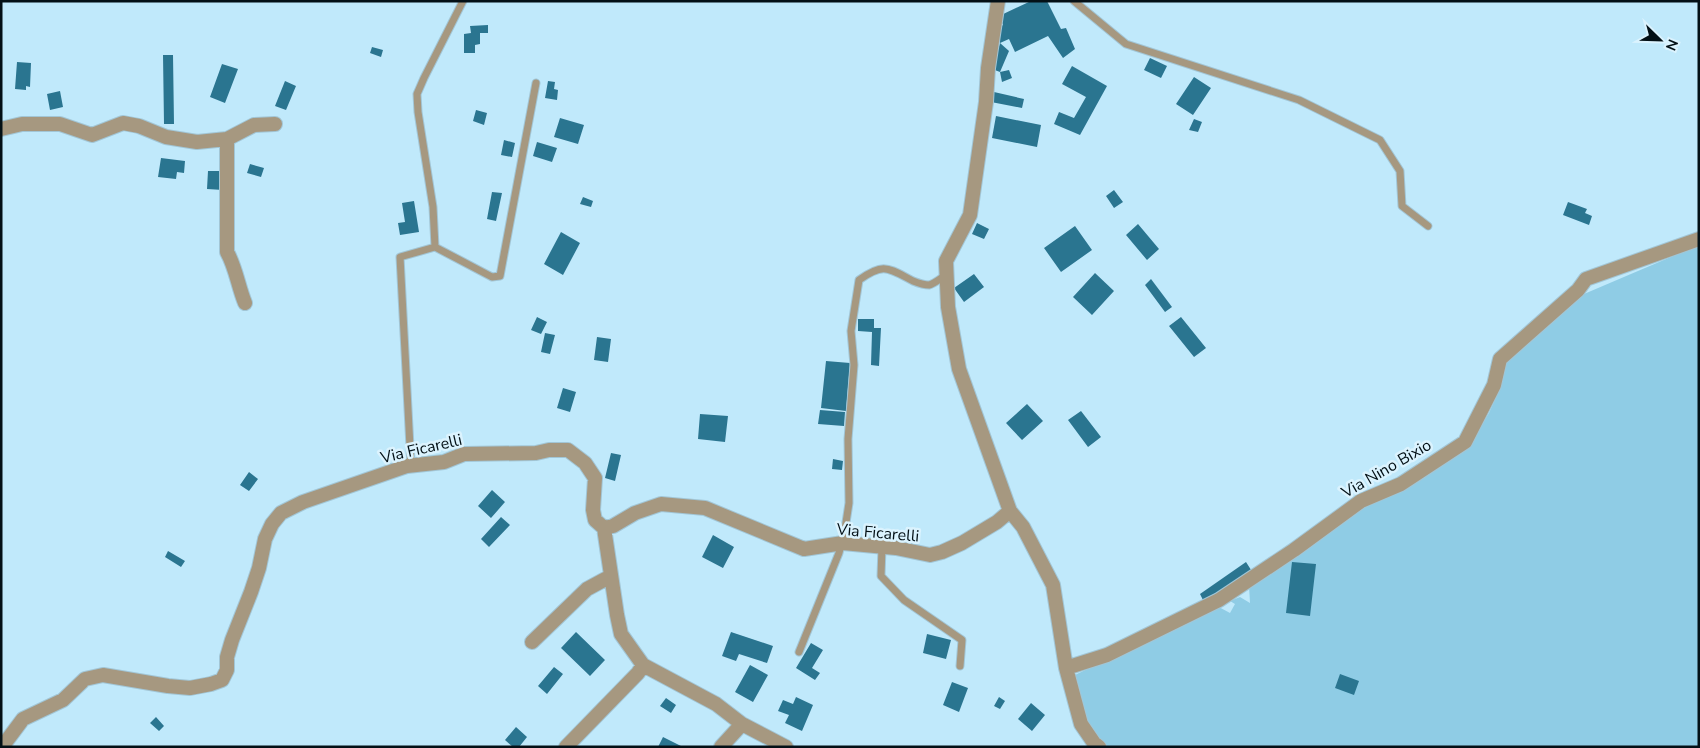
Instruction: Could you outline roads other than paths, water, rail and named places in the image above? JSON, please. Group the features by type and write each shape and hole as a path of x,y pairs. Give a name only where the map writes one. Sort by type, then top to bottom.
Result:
{"street":[{"path":"998,1 970,215 946,261 948,307 958,369 1010,511 1023,527 1053,585 1066,668 1081,724 1099,747"},
{"path":"1,129 22,124 60,124 92,135 123,123 139,126 166,137 197,142 227,139 254,125 275,124"},
{"path":"227,139 226,252 234,265 245,303"},
{"name":"Via Nino Bixio","path":"1066,668 1107,655 1219,600 1294,550 1361,501 1401,484 1465,442 1494,385 1500,360 1578,290 1586,279 1699,239"},
{"name":"Via Ficarelli","path":"2,747 23,719 63,700 86,679 103,676 190,688 222,680 227,670 227,657 232,640 259,568 265,539 272,524 281,513 303,502 411,466 444,462 464,454 536,453 549,450 568,450 585,463 595,478 593,510 595,520 604,528 613,526 635,513 661,504 704,508 804,549 843,543 930,554 942,552 962,543 997,522 1010,511"},
{"path":"604,528 621,634 643,665 716,704 742,724 786,747"},
{"path":"532,642 586,588 611,576"},
{"path":"566,747 638,673 643,665"},
{"path":"721,747 742,724"}],"lane":[{"path":"435,247 432,207 417,94 463,1"},
{"path":"1074,1 1126,44 1299,100 1380,140 1400,171 1402,206 1428,226"},
{"path":"411,466 400,257 435,247 492,277 500,276 536,83"},
{"path":"800,652 843,543 849,503 848,439 854,365 851,331 859,280 871,271 889,268 926,285 932,284 947,275"},
{"path":"882,547 881,576 904,600 962,640 960,666"}]}
